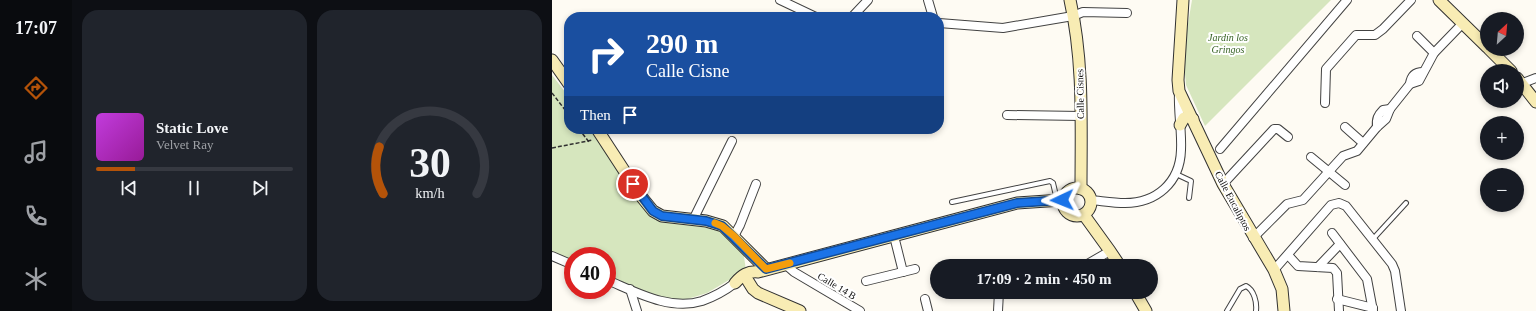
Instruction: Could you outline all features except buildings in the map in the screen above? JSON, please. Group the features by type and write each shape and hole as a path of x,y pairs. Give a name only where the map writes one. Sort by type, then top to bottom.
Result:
{"main road":[{"name":"Calle Cisnes","path":"1070,0 1081,72 1081,189"},
{"path":"1178,0 1175,27 1180,38"},
{"path":"1179,91 1178,80 1183,0"},
{"path":"1180,38 1186,27 1189,0"},
{"path":"1439,0 1480,40"},
{"path":"1496,56 1504,64"},
{"path":"552,60 564,77"},
{"path":"1524,86 1536,102"},
{"name":"Calle Eucaliptos","path":"1179,91 1223,184 1253,238 1274,270 1282,289 1284,311"},
{"path":"1180,125 1184,118 1188,117 1193,119"},
{"path":"600,134 640,195 653,211 662,216 714,222 722,226 734,236 762,270"},
{"path":"735,283 750,271 762,270 1017,203 1060,200 1069,190 1081,189 1088,193 1091,200 1090,209 1084,215 1079,217 1070,215 1063,208 1060,200"},
{"path":"1084,215 1115,259"},
{"path":"735,283 748,281 762,270"},
{"path":"748,281 753,289 758,292 800,311"},
{"path":"1139,299 1146,311"}],"street":[{"path":"780,0 805,12"},
{"path":"857,12 868,0"},
{"path":"928,0 932,12"},
{"path":"1220,149 1347,0"},
{"path":"1325,103 1326,69 1356,35 1375,35 1383,30 1411,0"},
{"path":"944,23 1003,28 1073,16 1083,12 1127,13"},
{"path":"1253,238 1287,204 1303,200 1343,156 1357,151 1377,127 1386,119 1390,109 1410,84 1419,80 1434,53 1463,23"},
{"path":"1417,36 1434,53"},
{"path":"1524,80 1536,78"},
{"path":"1091,200 1125,203 1142,201 1156,196 1166,188 1176,174 1181,151 1178,105 1179,91"},
{"path":"1007,115 1081,116"},
{"path":"1345,127 1363,143"},
{"path":"1223,184 1274,129 1278,128 1288,137"},
{"path":"693,220 732,141"},
{"path":"1311,157 1345,185"},
{"path":"734,236 740,225 756,184"},
{"path":"1274,270 1331,205 1339,203 1346,206 1392,264 1395,271 1402,311"},
{"path":"1332,233 1367,278 1373,309 1337,299"},
{"path":"894,236 903,272"},
{"path":"1318,267 1340,244"},
{"path":"1096,259 1110,251"},
{"path":"1288,255 1298,266 1333,268 1337,273 1337,299 1339,311"},
{"path":"552,256 564,261"},
{"name":"Calle 14 B","path":"785,264 794,272 860,311"},
{"path":"866,282 915,269"},
{"path":"616,284 664,302 684,304 702,301 735,283"},
{"path":"630,289 637,311"},
{"path":"925,299 928,311"},
{"path":"998,311 999,299"}],"lane":[{"path":"1176,174 1191,182 1189,198"},
{"path":"952,202 1050,181 1053,183 1060,200"},
{"path":"1373,239 1406,204"},
{"path":"1228,311 1240,289 1246,286 1251,290 1255,298 1256,311"}],"path":[{"path":"552,93 564,109"},
{"path":"583,134 589,142"},
{"path":"552,148 589,142 600,134"},
{"path":"552,144 556,147"}],"green space":[{"name":"Jardín los Gringos","path":"1192,0 1331,0 1205,126 1186,85 1183,53"},
{"path":"552,75 564,91 564,134 597,134 644,201 661,212 715,220 743,250 746,270 707,293 681,301 649,299 616,284 616,247 564,247 564,261 552,256"}],"slow traffic":[{"path":"715,223 722,226 734,236 766,269 790,263"}],"route":[{"path":"633,184 648,206 662,216 714,222 722,226 734,236 766,269 1017,203 1062,200"}]}
